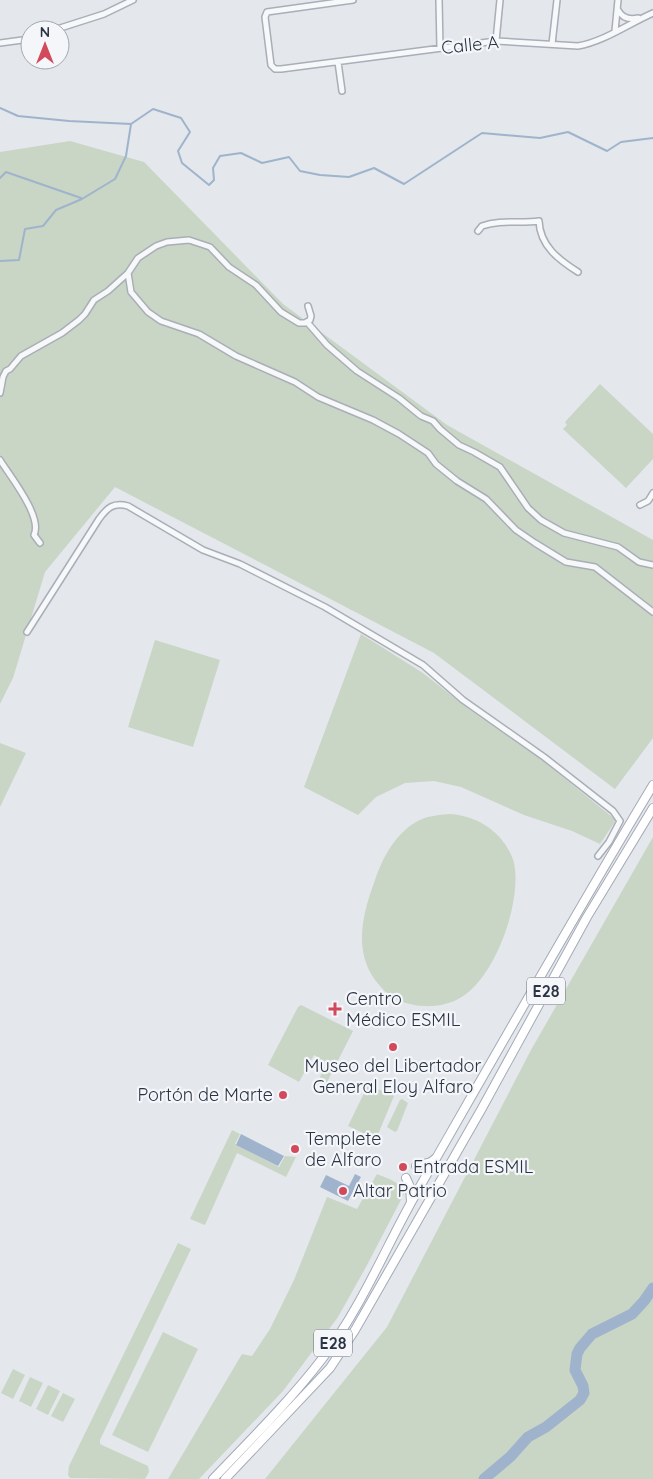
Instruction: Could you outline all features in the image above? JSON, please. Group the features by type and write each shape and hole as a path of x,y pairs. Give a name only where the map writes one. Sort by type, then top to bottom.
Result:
{"main road":[{"name":"E28","path":"213,1479 271,1418 322,1360 355,1309 436,1158 552,955 653,785"},
{"name":"E28","path":"226,1479 330,1368 355,1330 476,1118 587,917 653,808"},
{"path":"416,1166 431,1162 436,1158"},
{"path":"406,1178 410,1187 411,1204"}],"street":[{"path":"70,25 104,14 133,0"},
{"name":"Calle A","path":"353,0 267,12 265,17 271,65 275,69 281,69 496,41 578,46 615,31 653,12"},
{"path":"439,0 440,48"},
{"path":"496,41 500,0"},
{"path":"552,44 556,0"},
{"path":"615,31 618,0"},
{"path":"617,9 624,18 643,17"},
{"path":"0,44 20,41"},
{"path":"338,62 342,92"},
{"path":"478,231 482,226 501,221 513,223 539,221 540,230 554,255 578,272"},
{"path":"0,393 6,371 21,356 62,333 79,320 94,300 108,291 128,273 138,258 156,246 182,240 198,242 210,247 228,267 256,285 281,312 299,323 310,320 311,316 308,306"},
{"path":"128,273 131,292 148,312 161,321 199,334 236,356 295,382 318,397 373,420 399,434 428,453 436,464 450,476 486,499 516,530 566,562 595,567 653,612"},
{"path":"307,322 327,345 357,371 399,398 421,416 433,421 440,430 459,445 500,467 528,508 541,520 564,533 618,547 639,562 653,565"},
{"path":"0,460 19,487 36,527 34,536 40,543"},
{"path":"640,505 648,501 653,493"},
{"path":"27,632 108,507 115,504 128,506 203,550 240,564 325,607 423,666 463,700 544,757 613,811 620,821 609,842 598,856"}],"green space":[{"path":"70,141 144,162 283,304 447,425 653,540 653,738 615,789 434,653 115,487 45,572 13,678 0,704 0,152"},
{"path":"600,384 653,434 653,459 626,488 563,429 567,425 565,422"},
{"path":"361,634 423,673 470,710 538,757 616,820 600,844 572,831 524,815 461,787 434,781 405,783 376,797 358,815 304,787"},
{"path":"155,640 220,660 193,747 128,727"},
{"path":"0,743 26,753 0,807"},
{"path":"449,814 460,815 480,822 498,835 505,843 514,863 516,878 511,915 497,953 488,969 477,984 466,994 457,1000 440,1005 423,1006 411,1004 399,1001 384,991 371,974 363,949 363,923 369,896 381,865 395,841 408,827 420,820"},
{"path":"653,837 653,1479 265,1479 387,1327 531,1050"},
{"path":"301,1005 353,1031 324,1088 316,1085 327,1063 314,1055 299,1082 268,1065 298,1007"},
{"path":"368,1085 394,1096 376,1139 348,1126"},
{"path":"402,1099 408,1103 395,1132 387,1127"},
{"path":"232,1130 240,1134 235,1144 279,1167 285,1156 296,1157 286,1177 237,1153 205,1225 190,1219"},
{"path":"377,1174 397,1183 404,1194 338,1317 283,1391 199,1479 168,1479 242,1354 252,1356 270,1329 294,1280 327,1197 357,1209"},
{"path":"178,1243 191,1249 100,1440 100,1444 148,1466 149,1472 145,1479 70,1478 68,1475 69,1466"},
{"path":"163,1332 198,1349 148,1452 112,1435"},
{"path":"13,1369 25,1375 13,1399 1,1393"},
{"path":"30,1377 43,1383 31,1407 19,1401"},
{"path":"48,1385 60,1391 48,1415 36,1409"},
{"path":"63,1393 75,1399 63,1422 51,1416"}],"water":[{"path":"241,1134 284,1156 278,1166 236,1145"},
{"path":"355,1174 361,1177 348,1201 320,1187 326,1175 349,1186"}],"waterway":[{"path":"0,108 18,116 69,121 131,124 153,109 181,118 190,132 178,151 182,163 209,185 214,180 213,168 220,156 241,153 262,163 289,157 300,171 320,175 349,177 374,168 404,184 482,133 540,138 568,132 607,151 621,142 653,138"},
{"path":"0,261 19,260 25,229 43,226 56,210 82,199 115,179 126,156 131,124"},
{"path":"0,178 6,172 81,198"},
{"path":"484,1479 510,1457 528,1437 546,1427 580,1400 584,1393 583,1386 575,1370 577,1354 580,1348 592,1334 632,1314 653,1288"}],"place":[{"name":"Centro Médico ESMIL","path":"335,1009"},
{"name":"Museo del Libertador General Eloy Alfaro","path":"393,1047"},
{"name":"Portón de Marte","path":"283,1095"},
{"name":"Templete de Alfaro","path":"295,1149"},
{"name":"Entrada ESMIL","path":"403,1167"},
{"name":"Altar Patrio","path":"343,1191"}]}
